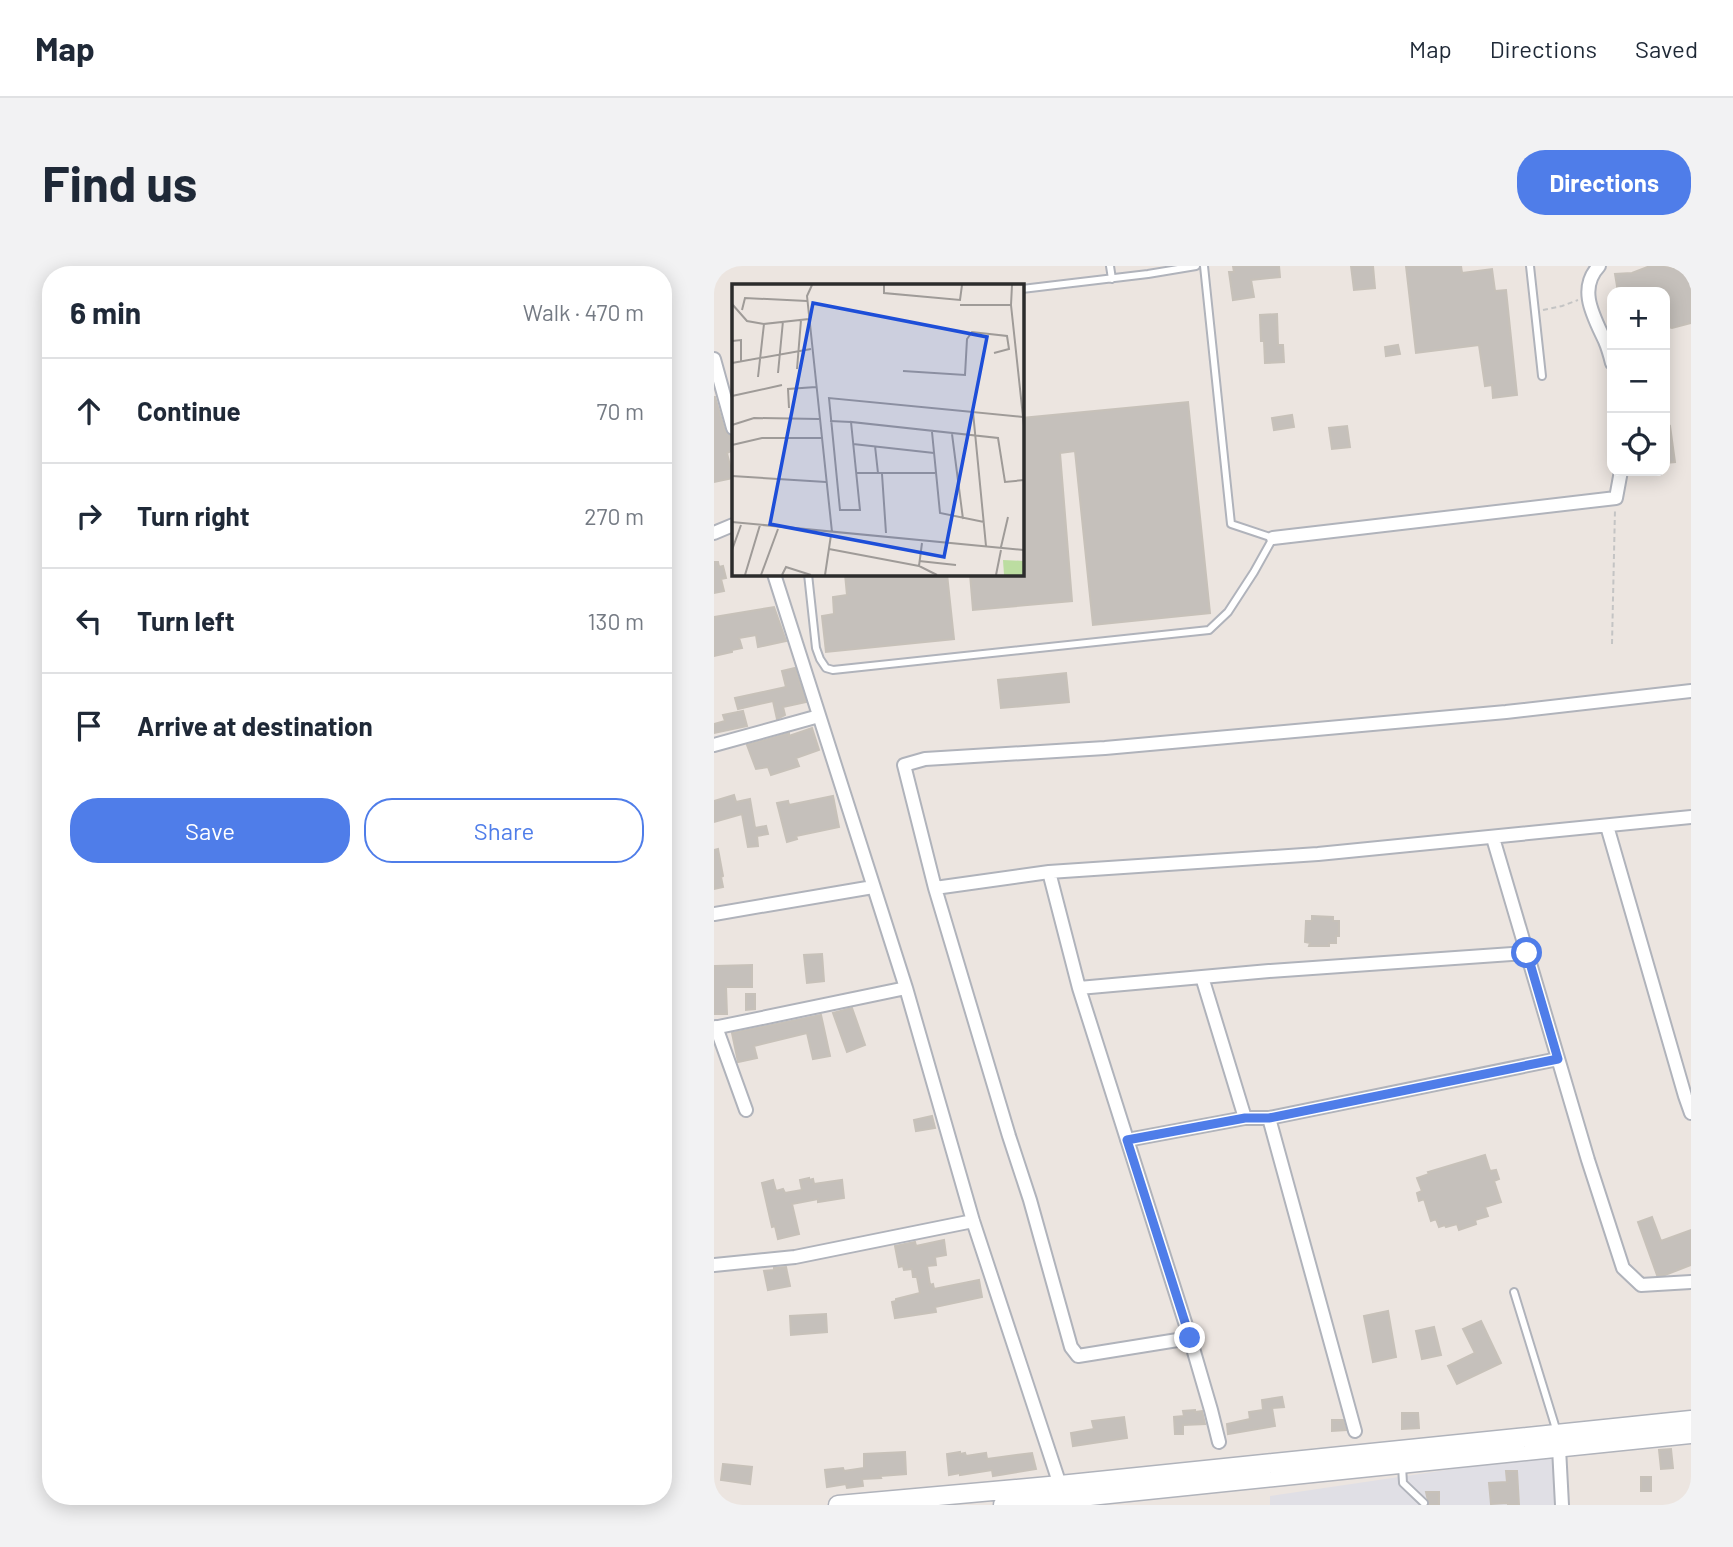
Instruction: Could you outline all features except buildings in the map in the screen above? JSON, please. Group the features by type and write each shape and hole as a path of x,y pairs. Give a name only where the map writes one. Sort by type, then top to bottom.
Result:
{"main road":[{"path":"838,1505 1060,1497 1402,1464 1691,1420"},
{"path":"1003,1505 1559,1441 1691,1434"}],"street":[{"path":"1599,266 1591,280 1588,297 1591,313 1608,350"},
{"path":"714,359 732,424"},
{"path":"1273,538 1616,498 1620,476"},
{"path":"714,533 732,525"},
{"path":"775,576 905,988 973,1221 1060,1497"},
{"path":"1190,1338 1078,1356 1071,1347 1030,1200 935,888 904,765 925,760 1105,748 1506,712 1691,691"},
{"path":"714,745 819,716"},
{"path":"935,888 1049,872 1318,854 1691,817"},
{"path":"1607,826 1691,1113"},
{"path":"1493,838 1588,1160 1623,1268 1642,1285 1691,1282"},
{"path":"1049,872 1080,988 1190,1338 1219,1442"},
{"path":"714,914 873,887"},
{"path":"1080,988 1527,953"},
{"path":"1202,977 1245,1118"},
{"path":"746,1110 715,1028 905,988"},
{"path":"1127,1140 1245,1118 1269,1118 1558,1059"},
{"path":"1269,1118 1355,1431"},
{"path":"714,1265 795,1257 973,1221"},
{"path":"1559,1441 1562,1505"}],"lane":[{"path":"1110,266 1112,279"},
{"path":"1024,289 1196,266"},
{"path":"808,576 816,648 826,668 833,670 1209,630 1228,612 1273,538 1231,524 1204,266"},
{"path":"1530,266 1542,376"},
{"path":"1514,1292 1559,1441"},
{"path":"1402,1464 1403,1483 1423,1503"}],"path":[{"path":"1535,312 1588,297"},
{"path":"1612,644 1616,498"}],"shaded area":[{"path":"1555,1454 1556,1505 1270,1505 1270,1496"}],"route":[{"path":"1190,1338 1127,1140 1245,1118 1269,1118 1558,1059 1527,953"}]}
